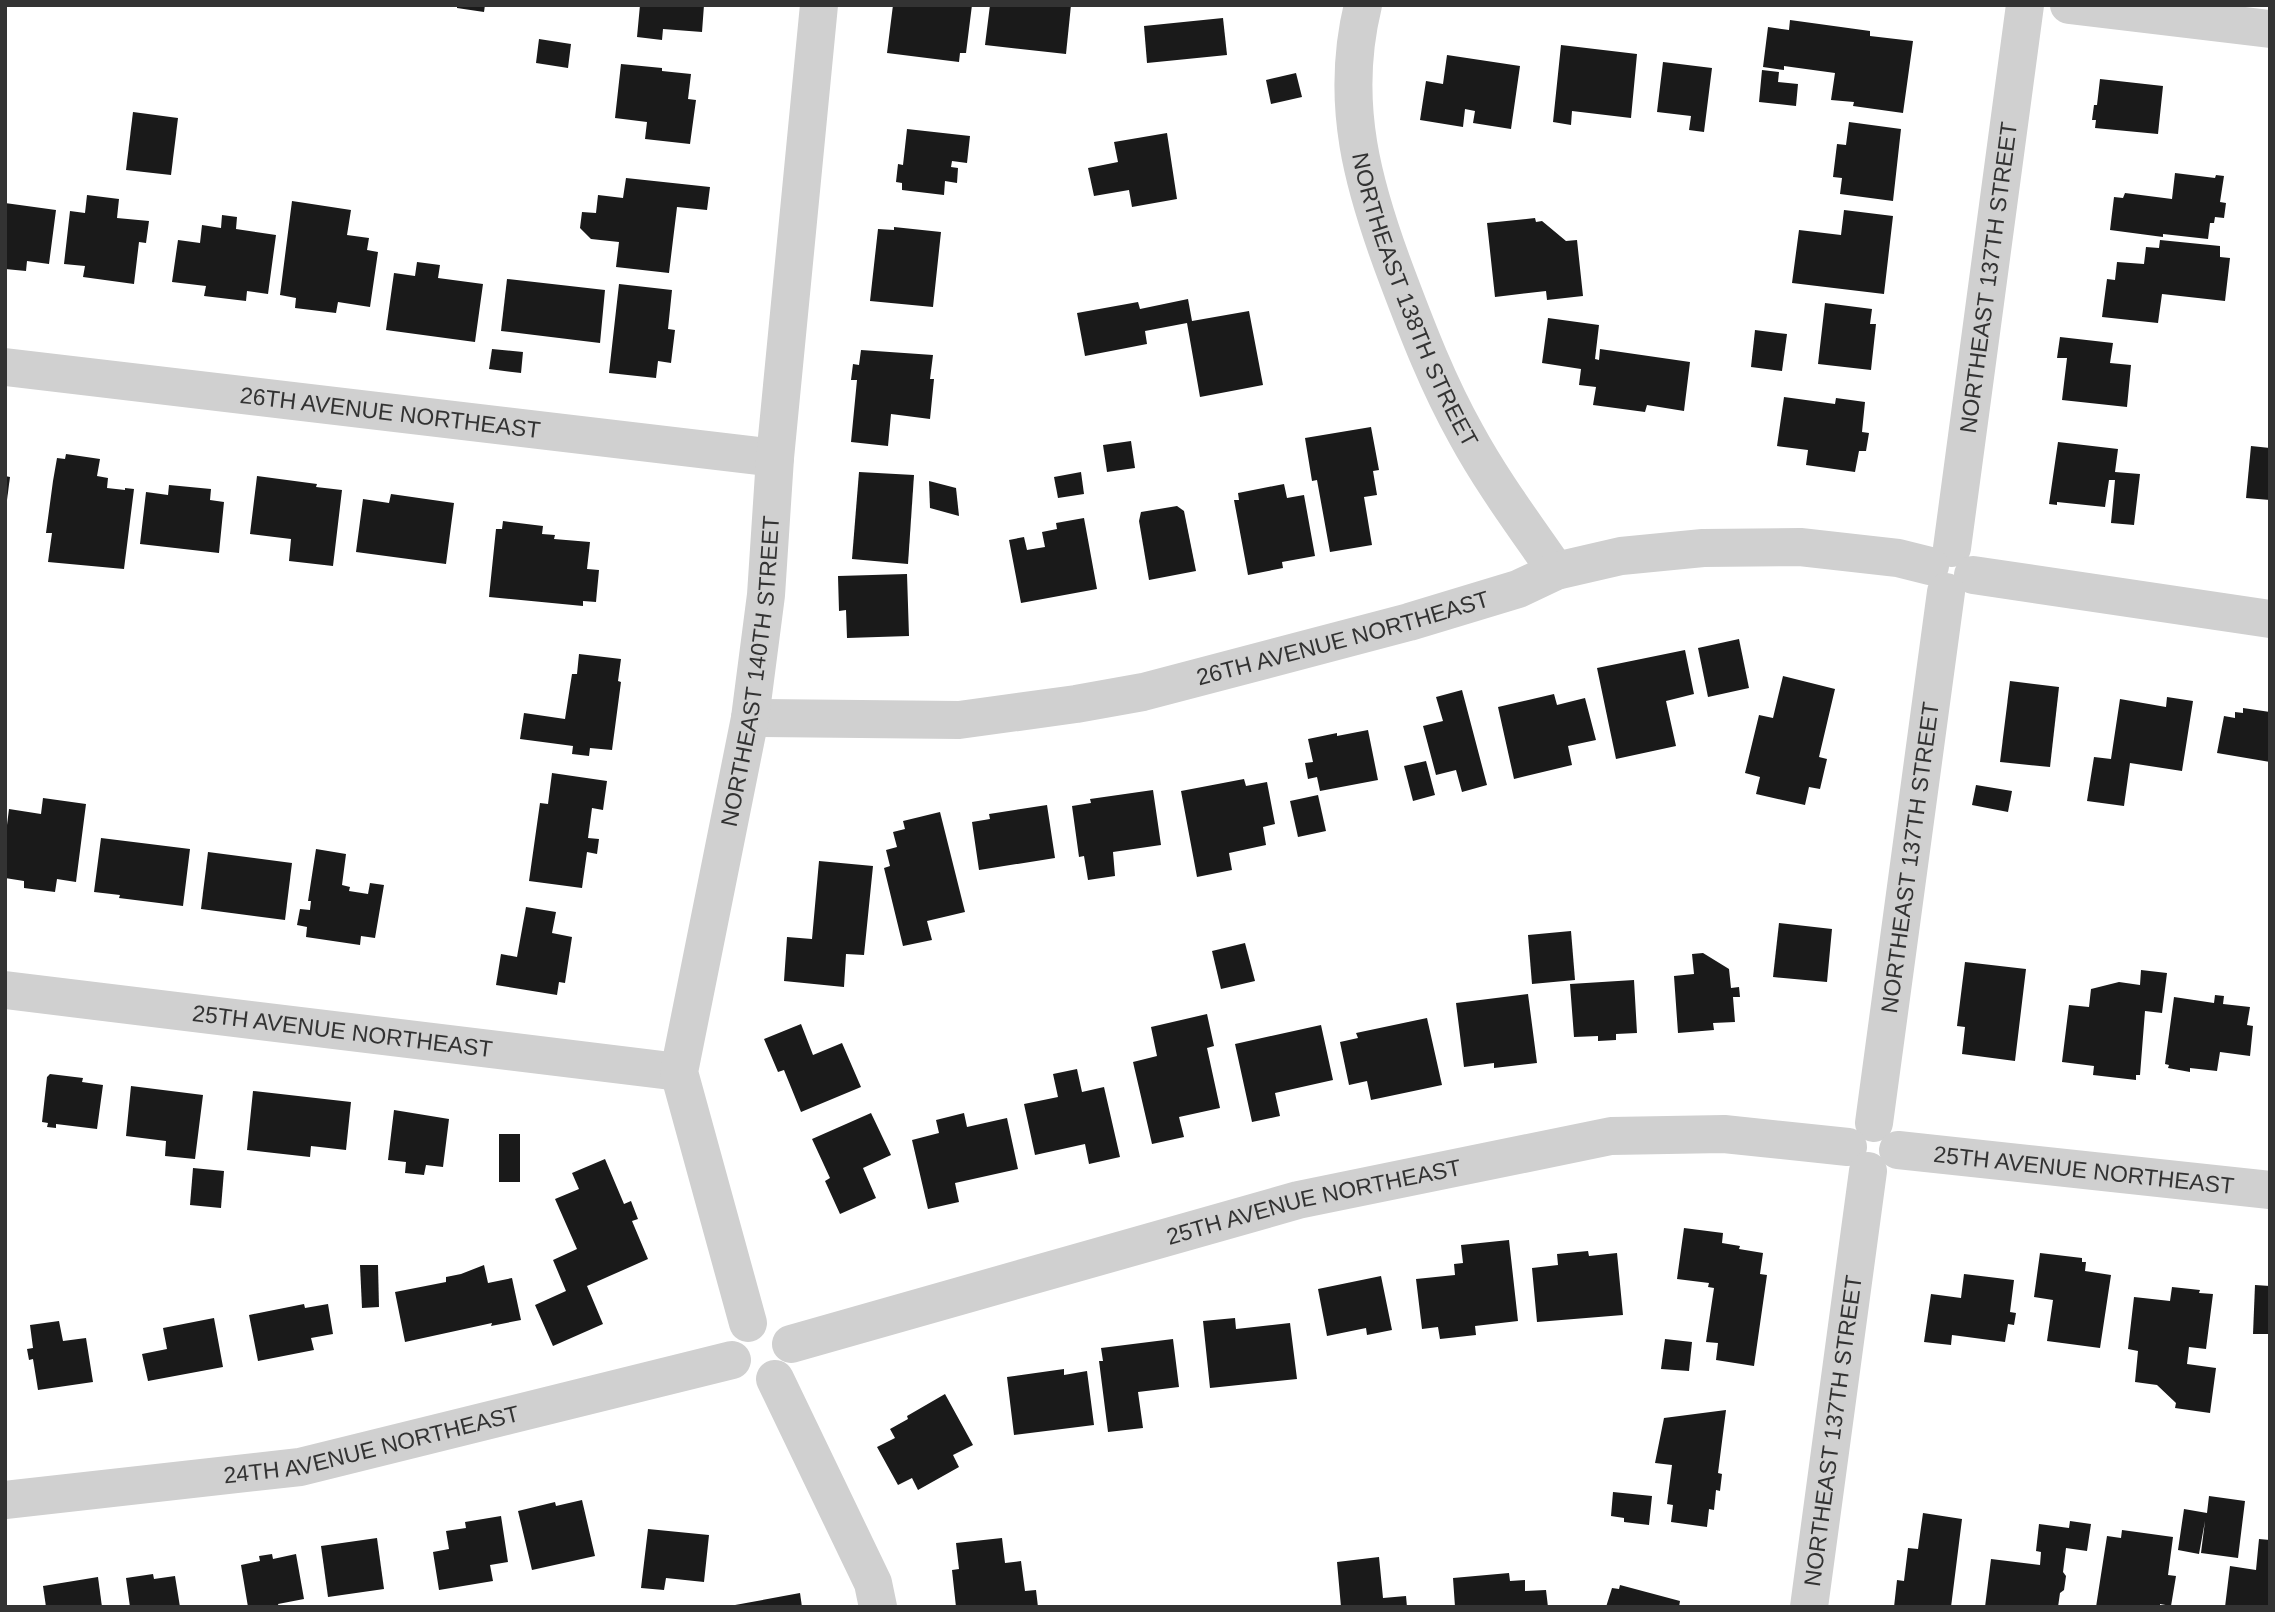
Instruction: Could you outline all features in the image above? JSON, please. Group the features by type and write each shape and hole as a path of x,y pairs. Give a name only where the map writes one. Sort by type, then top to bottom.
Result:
{"street":[{"name":"NORTHEAST 140TH STREET","path":"748,1323 679,1072 750,718 766,595 775,458 819,5"},
{"name":"NORTHEAST 138TH STREET","path":"1363,5 1353,59 1352,90 1360,157 1380,232 1430,362 1453,410 1493,480 1556,571"},
{"name":"NORTHEAST 137TH STREET","path":"1809,1607 2025,5"},
{"path":"2069,5 2270,29"},
{"name":"26TH AVENUE NORTHEAST","path":"5,367 775,458"},
{"name":"26TH AVENUE NORTHEAST","path":"750,718 959,720 1102,699 1156,688 1409,622 1518,589 1556,571 1621,556 1748,546 1800,547 1898,558 1950,570 2270,619"},
{"name":"25TH AVENUE NORTHEAST","path":"5,990 679,1072"},
{"name":"25TH AVENUE NORTHEAST","path":"791,1344 1298,1200 1611,1136 1724,1133 2270,1190"},
{"path":"758,1320 777,1324 785,1330 791,1344 792,1359 788,1369 775,1379 759,1382 749,1380 740,1374 732,1360 731,1346 739,1328 758,1320"},
{"name":"24TH AVENUE NORTHEAST","path":"5,1500 300,1467 732,1360"},
{"path":"775,1379 873,1583 878,1607"}],"building":[{"path":"457,5 485,5 484,12 457,8"},
{"path":"640,5 704,5 702,32 663,29 662,40 637,37"},
{"path":"893,5 972,5 966,53 960,53 959,62 887,53"},
{"path":"990,5 1071,5 1066,54 985,45"},
{"path":"1223,18 1227,55 1147,63 1144,26"},
{"path":"1790,20 1870,31 1870,36 1913,41 1903,113 1853,106 1854,102 1831,100 1835,73 1784,66 1784,70 1763,67 1768,27 1789,30"},
{"path":"539,39 571,44 568,68 536,63"},
{"path":"1561,45 1637,54 1631,118 1572,111 1571,125 1553,122"},
{"path":"1447,55 1520,66 1511,129 1473,123 1475,111 1465,109 1463,127 1420,120 1426,81 1443,84"},
{"path":"1663,62 1712,68 1704,132 1689,130 1691,116 1657,112"},
{"path":"621,64 691,74 688,99 696,100 690,144 645,139 647,122 615,118"},
{"path":"1762,70 1779,72 1778,82 1798,84 1796,106 1759,102"},
{"path":"1296,73 1302,97 1271,104 1266,80"},
{"path":"2100,79 2163,86 2158,134 2095,128 2096,120 2092,120"},
{"path":"133,112 178,118 171,175 126,170"},
{"path":"1849,122 1901,129 1893,201 1840,194 1842,178 1833,177 1837,144 1846,145"},
{"path":"907,129 970,136 967,163 952,161 951,167 958,168 957,183 945,181 944,195 902,190 902,183 896,182 898,164 903,165"},
{"path":"1167,133 1177,199 1132,207 1129,190 1094,196 1088,168 1118,162 1114,142"},
{"path":"2175,173 2215,178 2216,175 2224,176 2220,202 2226,203 2224,218 2215,217 2214,223 2210,223 2208,239 2163,234 2163,237 2110,230 2114,197 2123,198 2125,193 2172,199"},
{"path":"626,178 710,187 707,210 677,207 669,273 616,267 619,242 591,239 580,228 582,212 596,213 598,195 623,198"},
{"path":"87,195 119,199 117,218 149,221 146,243 139,242 134,284 83,277 85,266 64,264 70,211 85,213"},
{"path":"292,201 351,210 347,235 369,238 367,250 378,252 370,307 338,302 336,313 295,308 296,298 280,295"},
{"path":"5,203 56,210 49,264 27,261 26,271 5,269"},
{"path":"1844,210 1893,216 1884,294 1792,283 1799,230 1841,235"},
{"path":"222,215 237,217 236,229 276,235 268,294 247,291 246,301 204,296 206,286 172,282 178,240 200,243 202,225 221,228"},
{"path":"1535,218 1536,222 1542,221 1566,241 1577,240 1583,296 1547,300 1546,291 1495,297 1487,223"},
{"path":"894,227 941,232 933,307 870,301 878,229 894,230"},
{"path":"2160,240 2220,246 2220,257 2230,258 2225,301 2162,294 2158,323 2102,317 2107,279 2115,280 2117,262 2144,264 2146,247 2159,248"},
{"path":"417,262 440,265 438,278 483,284 475,342 386,330 394,273 415,276"},
{"path":"507,279 605,290 600,343 501,331"},
{"path":"619,284 672,290 668,329 675,330 671,363 658,361 656,378 609,373"},
{"path":"1188,299 1192,321 1249,311 1263,385 1200,397 1187,323 1145,331 1147,344 1085,356 1077,313 1138,302 1140,309"},
{"path":"1825,303 1872,309 1870,324 1876,324 1871,370 1818,364"},
{"path":"1548,318 1599,325 1595,359 1599,360 1600,349 1690,362 1684,411 1647,405 1645,412 1593,405 1596,387 1579,385 1581,369 1542,363"},
{"path":"1755,330 1787,334 1782,371 1751,367"},
{"path":"2060,337 2113,343 2110,363 2131,365 2127,407 2062,400 2067,358 2057,358"},
{"path":"492,349 523,352 521,373 489,369"},
{"path":"861,350 933,355 930,379 934,379 930,419 891,414 888,446 851,442 857,380 851,380 853,364 859,365"},
{"path":"1784,397 1835,404 1836,398 1865,402 1862,432 1869,433 1866,451 1859,451 1855,472 1806,465 1808,450 1777,446"},
{"path":"1371,427 1379,470 1373,471 1377,495 1364,497 1372,545 1330,552 1317,480 1312,481 1305,438"},
{"path":"1131,441 1135,468 1107,472 1103,445"},
{"path":"2058,442 2118,449 2115,472 2140,474 2134,525 2111,523 2115,480 2109,480 2105,507 2057,502 2057,505 2049,504"},
{"path":"2251,446 2270,448 2270,500 2246,498"},
{"path":"66,454 100,459 97,476 108,478 107,488 134,489 124,569 48,562 52,533 46,533 53,481 57,458 65,459"},
{"path":"859,472 914,475 908,564 852,559"},
{"path":"1081,472 1084,494 1058,498 1054,477"},
{"path":"5,476 10,477 7,500 5,500"},
{"path":"257,476 342,490 333,566 289,561 291,539 250,534"},
{"path":"929,481 956,488 959,516 930,508"},
{"path":"1284,484 1287,498 1304,495 1315,556 1282,562 1283,568 1248,575 1234,500 1239,500 1238,493"},
{"path":"169,485 211,489 210,500 224,502 219,553 140,544 146,492 168,495"},
{"path":"391,494 454,503 446,564 356,552 363,499 389,503"},
{"path":"1177,506 1184,511 1196,571 1149,580 1139,521 1141,512"},
{"path":"1084,518 1097,589 1021,603 1009,540 1024,537 1027,550 1045,547 1042,532 1057,529 1056,523"},
{"path":"503,521 543,526 542,534 555,535 554,539 590,542 587,569 599,570 596,602 583,601 583,606 489,597 496,529 502,529"},
{"path":"907,574 909,636 847,638 846,610 839,611 838,576"},
{"path":"1739,639 1749,688 1708,697 1698,648"},
{"path":"1685,650 1694,694 1666,701 1676,746 1616,759 1597,668"},
{"path":"579,654 621,659 618,681 621,682 612,750 590,748 589,756 572,754 573,746 520,739 524,713 565,719 572,674 577,674"},
{"path":"1783,676 1835,689 1819,757 1827,759 1820,789 1809,787 1805,805 1756,794 1760,777 1745,773 1759,715 1773,718"},
{"path":"2010,681 2059,687 2050,767 2000,762"},
{"path":"1462,690 1487,785 1462,792 1456,770 1436,775 1423,726 1443,721 1436,697"},
{"path":"1554,694 1557,705 1585,698 1596,740 1568,746 1572,765 1514,779 1498,707"},
{"path":"2167,697 2193,701 2182,771 2130,763 2124,806 2087,801 2094,757 2111,759 2120,699 2166,707"},
{"path":"2243,708 2270,712 2270,762 2217,753 2224,716 2235,718 2235,712 2243,713"},
{"path":"1368,730 1378,780 1320,791 1317,777 1308,779 1305,763 1313,762 1308,739"},
{"path":"1426,761 1435,795 1413,801 1404,766"},
{"path":"552,773 607,781 603,810 592,808 588,838 599,839 597,854 587,852 582,888 529,881 540,803 548,804"},
{"path":"1244,779 1246,786 1267,782 1275,824 1263,827 1266,845 1229,853 1232,870 1197,877 1181,791"},
{"path":"1976,785 2012,791 2008,812 1972,805"},
{"path":"1153,790 1161,845 1113,852 1115,876 1088,880 1084,856 1079,857 1072,806 1091,803 1090,799"},
{"path":"1318,795 1326,831 1298,837 1290,801"},
{"path":"43,798 86,804 76,882 57,879 55,892 24,888 24,881 5,878 5,824 7,825 9,809 41,814"},
{"path":"1047,805 1055,858 979,870 972,822 990,819 989,814"},
{"path":"940,812 965,912 927,921 932,940 903,946 884,868 890,866 886,850 897,847 893,832 905,829 903,821"},
{"path":"101,838 190,849 183,906 94,892"},
{"path":"316,849 346,854 342,885 350,887 349,891 368,894 370,883 384,885 375,938 361,936 360,945 306,937 307,927 297,925 300,909 310,910 311,901 308,901"},
{"path":"208,852 292,863 285,920 201,909"},
{"path":"819,861 873,866 864,955 846,954 844,987 784,981 787,937 812,939"},
{"path":"526,907 556,912 552,933 572,937 565,983 559,982 557,995 496,985 501,954 517,957"},
{"path":"1779,923 1832,929 1827,982 1773,977"},
{"path":"1571,931 1575,980 1532,984 1528,935"},
{"path":"1245,943 1255,981 1221,989 1212,951"},
{"path":"1703,953 1729,969 1731,988 1739,987 1740,997 1733,997 1735,1022 1713,1023 1714,1030 1678,1033 1674,976 1694,974 1692,954"},
{"path":"1965,962 2026,969 2015,1061 1962,1054 1965,1027 1957,1026"},
{"path":"2141,970 2167,973 2162,1013 2145,1011 2140,1075 2136,1075 2136,1080 2093,1075 2094,1066 2062,1062 2069,1005 2089,1007 2091,989 2119,982 2140,985"},
{"path":"1634,980 1637,1033 1616,1034 1616,1040 1598,1041 1598,1036 1574,1037 1570,984"},
{"path":"1528,994 1537,1063 1494,1068 1494,1063 1464,1067 1456,1003"},
{"path":"2215,995 2224,996 2223,1004 2250,1007 2247,1025 2253,1026 2250,1056 2220,1052 2217,1071 2190,1068 2190,1072 2168,1068 2169,1065 2165,1064 2174,997 2214,1003"},
{"path":"1207,1014 1214,1046 1207,1048 1220,1108 1179,1117 1184,1137 1152,1144 1133,1062 1157,1056 1151,1027"},
{"path":"1427,1018 1442,1085 1371,1100 1367,1081 1349,1085 1340,1042 1358,1038 1356,1033"},
{"path":"801,1024 813,1055 842,1043 861,1087 801,1112 784,1070 778,1072 764,1039"},
{"path":"1321,1025 1333,1080 1275,1093 1280,1116 1252,1122 1235,1044"},
{"path":"1077,1069 1082,1092 1104,1087 1120,1157 1089,1164 1085,1144 1035,1155 1024,1104 1058,1097 1053,1074"},
{"path":"50,1074 83,1078 82,1082 103,1085 97,1129 56,1124 56,1128 47,1127 48,1123 42,1122 47,1077"},
{"path":"131,1086 203,1095 195,1159 165,1156 166,1141 126,1136"},
{"path":"253,1091 351,1102 346,1150 311,1146 310,1157 247,1150"},
{"path":"394,1110 449,1119 443,1167 426,1165 424,1175 405,1173 406,1162 388,1160"},
{"path":"871,1113 891,1155 863,1168 876,1198 840,1214 825,1181 830,1178 812,1139"},
{"path":"964,1113 967,1127 1007,1118 1018,1169 955,1183 959,1202 928,1209 912,1140 939,1133 936,1120"},
{"path":"499,1134 520,1134 520,1182 499,1182"},
{"path":"605,1159 624,1204 631,1201 638,1219 632,1221 648,1259 587,1286 603,1324 553,1346 535,1305 566,1291 553,1260 577,1249 555,1199 579,1189 572,1173"},
{"path":"193,1168 224,1171 221,1208 190,1205"},
{"path":"1684,1228 1723,1233 1722,1243 1763,1253 1760,1274 1767,1275 1754,1366 1716,1360 1718,1343 1706,1342 1714,1288 1708,1287 1709,1283 1677,1279"},
{"path":"1509,1240 1518,1321 1475,1326 1476,1335 1440,1339 1438,1327 1422,1329 1416,1279 1455,1275 1454,1264 1463,1263 1461,1245"},
{"path":"1588,1251 1589,1256 1617,1253 1623,1315 1537,1322 1532,1268 1558,1265 1557,1254"},
{"path":"2040,1253 2082,1258 2082,1262 2086,1262 2085,1271 2111,1275 2100,1348 2047,1341 2053,1300 2034,1297"},
{"path":"360,1265 378,1265 379,1307 362,1308"},
{"path":"484,1265 488,1283 512,1278 521,1320 491,1326 492,1323 405,1342 395,1292 446,1282 446,1277"},
{"path":"1964,1274 2014,1280 2010,1312 2016,1313 2014,1325 2008,1324 2005,1342 1952,1335 1951,1345 1924,1342 1931,1294 1961,1298"},
{"path":"1381,1276 1392,1330 1367,1335 1366,1328 1327,1336 1318,1289"},
{"path":"2255,1285 2270,1286 2270,1334 2253,1334"},
{"path":"2172,1287 2213,1294 2206,1349 2189,1347 2187,1364 2216,1368 2210,1413 2175,1408 2176,1403 2157,1385 2135,1382 2138,1351 2128,1349 2134,1297 2170,1301"},
{"path":"304,1304 305,1308 328,1304 333,1334 311,1338 314,1350 258,1361 249,1315"},
{"path":"214,1318 223,1367 148,1381 142,1354 167,1349 163,1328"},
{"path":"1235,1318 1236,1329 1290,1323 1297,1379 1210,1388 1203,1321"},
{"path":"59,1321 63,1341 86,1338 93,1382 38,1390 33,1359 29,1360 27,1349 33,1348 30,1325"},
{"path":"1173,1339 1179,1387 1138,1392 1143,1428 1108,1432 1099,1361 1103,1361 1101,1348"},
{"path":"1665,1339 1692,1342 1689,1371 1661,1369"},
{"path":"1064,1369 1064,1375 1087,1371 1094,1425 1014,1435 1007,1377"},
{"path":"945,1394 973,1445 953,1455 959,1467 918,1490 912,1478 898,1485 877,1447 895,1438 890,1429"},
{"path":"1726,1410 1718,1473 1722,1474 1720,1491 1716,1490 1714,1510 1709,1509 1707,1527 1671,1522 1673,1505 1667,1504 1672,1465 1655,1463 1664,1418"},
{"path":"1613,1492 1652,1496 1649,1525 1624,1522 1624,1518 1611,1516"},
{"path":"2209,1496 2245,1501 2238,1558 2201,1553 2205,1521 2199,1554 2178,1550 2184,1509 2207,1513"},
{"path":"582,1500 595,1556 532,1570 518,1511 555,1502 556,1506"},
{"path":"1923,1513 1962,1519 1951,1607 1894,1607 1897,1580 1904,1581 1908,1548 1918,1549"},
{"path":"501,1516 508,1562 490,1565 493,1581 439,1590 433,1552 449,1549 446,1531 466,1528 465,1522"},
{"path":"2070,1521 2091,1524 2087,1551 2066,1548 2063,1572 2066,1576 2058,1607 1985,1607 1991,1559 2040,1565 2041,1552 2036,1551 2039,1524 2069,1528"},
{"path":"648,1529 709,1535 704,1582 666,1578 664,1590 641,1588"},
{"path":"2122,1530 2173,1537 2168,1575 2176,1576 2171,1606 2160,1604 2160,1607 2096,1607 2107,1536 2121,1538"},
{"path":"377,1538 384,1589 328,1597 321,1546"},
{"path":"1002,1538 1005,1563 1021,1561 1025,1591 1036,1590 1038,1607 956,1607 952,1570 959,1569 956,1543"},
{"path":"2259,1539 2270,1540 2270,1607 2225,1607 2230,1566 2256,1570"},
{"path":"272,1554 273,1559 296,1554 304,1599 278,1604 279,1607 248,1607 241,1565 260,1561 259,1556"},
{"path":"1379,1557 1383,1598 1406,1596 1407,1607 1341,1607 1337,1562"},
{"path":"1509,1573 1510,1581 1525,1580 1525,1591 1546,1590 1548,1607 1455,1607 1453,1578"},
{"path":"153,1574 154,1579 175,1576 180,1607 130,1607 126,1578"},
{"path":"98,1577 102,1607 46,1607 43,1586"},
{"path":"1620,1585 1680,1601 1679,1607 1606,1607 1612,1588 1619,1589"},
{"path":"800,1593 802,1607 735,1607 735,1605"}]}
